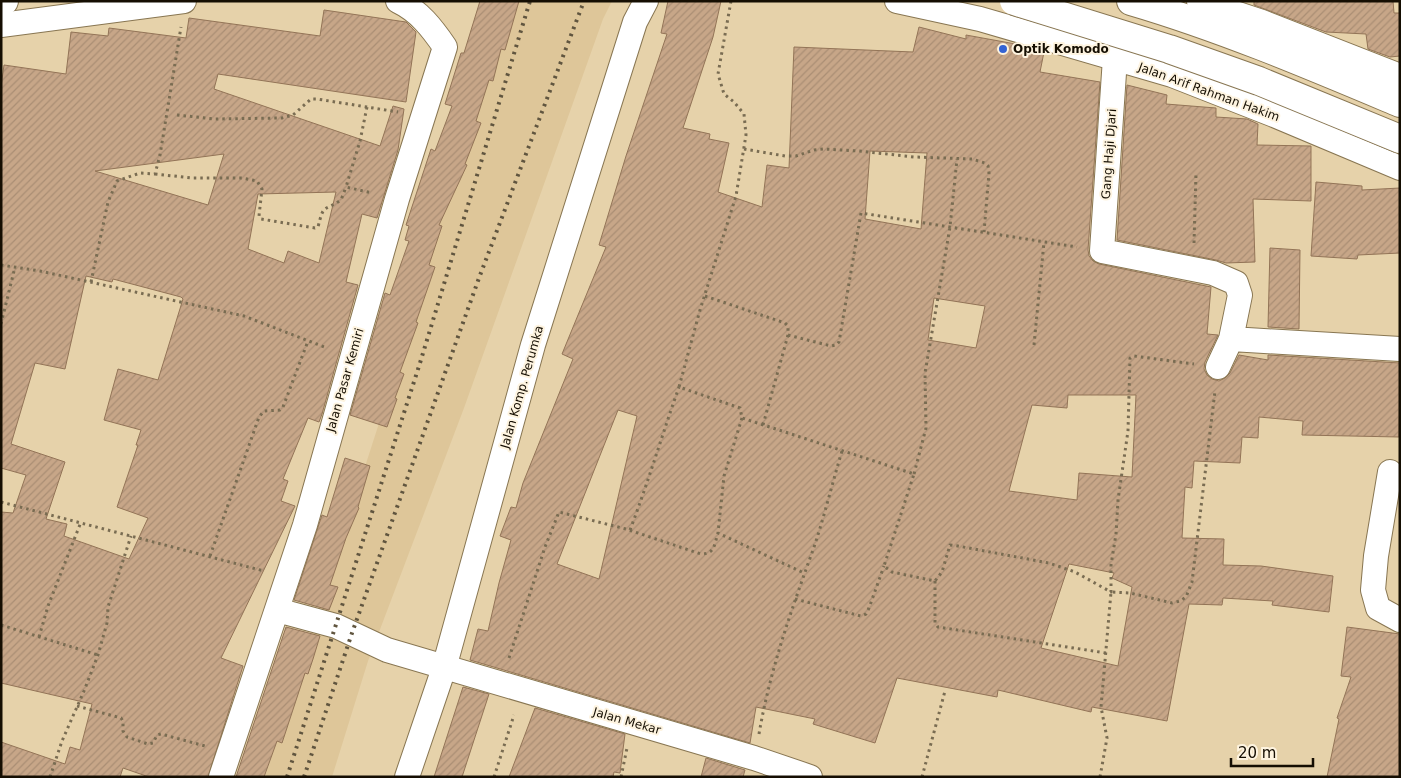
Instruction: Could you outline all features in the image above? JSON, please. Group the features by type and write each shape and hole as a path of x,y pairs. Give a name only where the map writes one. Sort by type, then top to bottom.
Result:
{"highway":[{"name":"Jalan Arif Rahman Hakim","path":"1014,1 1169,49 1259,81 1400,139"},
{"path":"1131,1 1236,37 1400,103"}],"street":[{"name":"Jalan Pasar Kemiri","path":"222,777 305,525 397,199 445,46 429,24 398,1"},
{"name":"Jalan Komp. Perumka","path":"407,777 444,668 533,345 635,22 646,1"},
{"name":"Jalan Arif Rahman Hakim","path":"897,1 980,19 1180,78 1282,118 1400,168"},
{"path":"1067,1 1066,24 1072,37 1082,50"},
{"path":"1199,1 1262,22 1400,76"},
{"path":"1,25 183,11"},
{"name":"Gang Haji Djari","path":"1102,251 1115,58"},
{"path":"1102,251 1213,273 1236,283 1240,295 1231,339 1218,367"},
{"path":"1231,339 1400,349"},
{"path":"1390,472 1376,556 1373,590 1378,608 1400,620"},
{"name":"Jalan Mekar","path":"276,610 336,626 387,650 444,668 754,758 810,777"}],"path":[{"path":"630,530 646,490 662,434 680,387 705,296 736,196 746,135 744,114 724,94 718,74 731,1"},
{"path":"155,174 160,155 183,11"},
{"path":"177,115 215,119 282,118 293,115 311,99 317,99 423,117"},
{"path":"91,282 108,202 117,181 140,173 192,178 242,178 257,181 262,189 259,216 261,219 318,227 322,211 327,206 341,200 360,141 367,107"},
{"path":"744,150 785,156 796,156 814,150 823,150 984,162 988,166 984,232"},
{"path":"795,599 862,616 870,608 914,474 926,428 926,373 950,227 956,159"},
{"path":"1190,268 1194,246 1196,173"},
{"path":"346,187 397,199"},
{"path":"788,335 831,346 839,342 861,213 1102,251"},
{"path":"1034,344 1044,242"},
{"path":"1,265 91,282 244,316 351,357"},
{"path":"1,324 16,267"},
{"path":"705,296 784,322 788,326 788,335 763,425"},
{"path":"210,556 259,417 264,411 280,410 283,406 308,341"},
{"path":"1100,777 1107,738 1101,707 1106,653 1111,592 1111,565 1128,431 1130,358 1139,356 1218,367 1192,582 1186,597 1172,603 1130,593 1111,592 1075,572 1049,563 950,545 942,572 935,581 935,623 938,627 1106,653"},
{"path":"494,777 511,688 540,560 558,512 630,530 700,554 712,552 718,533 724,476 742,418 740,408 680,387"},
{"path":"742,418 914,474"},
{"path":"754,758 763,707 780,645 813,549 842,451"},
{"path":"1,502 288,578"},
{"path":"40,637 48,606 81,522"},
{"path":"718,533 804,573"},
{"path":"50,777 62,741 98,655 108,607 131,536"},
{"path":"884,566 892,572 935,581"},
{"path":"1,624 98,655"},
{"path":"922,777 945,691"},
{"path":"77,706 121,718 124,721 124,736 148,744 153,743 157,735 160,734 230,753"}],"shaded area":[{"path":"504,1 612,1 603,19 464,408 368,661 332,777 265,777 391,386"}],"building":[{"path":"480,1 519,1 505,50 501,49 493,81 489,80 476,121 481,123 465,164 467,165 439,225 442,226 429,265 435,267 416,322 418,323 400,372 404,374 387,427 350,415 385,293 390,295 409,241 405,240 409,226 406,225 431,149 435,151 452,106 445,104 461,53 464,53"},
{"path":"668,1 721,1 713,37 683,128 710,134 709,139 729,143 718,192 762,207 767,165 789,168 794,47 913,52 919,27 966,39 966,35 1021,45 1044,52 1040,72 1100,82 1089,256 1099,264 1211,287 1207,334 1218,335 1205,362 1204,369 1207,375 1219,381 1225,378 1230,373 1239,355 1268,360 1268,355 1400,363 1399,437 1302,435 1303,421 1259,417 1258,438 1242,437 1240,463 1194,461 1192,488 1185,487 1182,538 1224,539 1223,565 1261,566 1333,576 1329,612 1272,605 1273,601 1223,598 1222,605 1189,604 1167,721 1092,707 1091,712 998,690 997,697 897,678 875,743 813,724 815,719 756,707 750,743 470,660 478,629 488,631 511,540 500,536 511,507 516,508 523,483 573,359 562,354 606,247 599,245 626,156 667,34 661,33","holes":["870,151 927,153 921,229 865,219","934,298 985,306 976,348 928,340","1068,395 1136,395 1132,477 1079,473 1077,500 1009,491 1032,405 1067,408","618,410 637,416 599,579 557,564","1069,564 1114,573 1112,578 1132,587 1118,666 1041,648"]},
{"path":"1254,1 1393,1 1394,13 1400,13 1400,56 1390,57 1368,49 1366,34 1326,32 1254,5"},
{"path":"324,10 406,22 416,32 406,102 218,74 214,89 380,146 393,106 404,109 398,150 377,218 362,214 346,282 358,285 322,414 319,422 308,418 283,479 288,481 281,501 295,506 221,658 243,666 208,777 149,777 123,768 120,777 1,777 1,742 65,764 70,747 80,750 92,704 1,683 1,512 13,513 26,475 1,468 1,87 4,65 66,74 71,32 108,36 109,28 186,38 189,18 320,36","holes":["224,154 208,205 95,171","336,192 319,263 288,251 284,263 248,249 258,194","86,276 112,282 113,279 183,299 158,380 118,369 104,420 141,430 136,445 138,445 117,507 148,518 129,559 64,536 67,524 46,519 65,462 11,444 35,363 65,369"]},
{"path":"1127,85 1167,95 1166,104 1216,108 1216,117 1247,119 1258,124 1257,145 1311,146 1311,201 1253,199 1255,262 1226,263 1117,240"},
{"path":"1316,182 1362,186 1362,190 1400,188 1400,253 1358,255 1357,259 1311,256"},
{"path":"1270,248 1300,250 1299,329 1268,327"},
{"path":"345,458 370,466 359,508 346,538 330,585 338,587 329,610 294,600 322,515 327,517"},
{"path":"286,627 320,636 308,674 305,673 282,743 277,741 264,777 236,777"},
{"path":"1347,627 1400,634 1400,777 1327,777 1339,719 1337,718 1351,677 1341,676"},
{"path":"463,687 489,694 462,777 434,777"},
{"path":"535,708 625,734 620,773 614,772 613,777 509,777"},
{"path":"706,758 745,770 743,777 701,777"}],"railway":[{"path":"287,777 420,363 530,1"},
{"path":"304,777 352,633 479,278 584,1"}],"place":[{"name":"Optik Komodo","path":"1003,49"}]}
